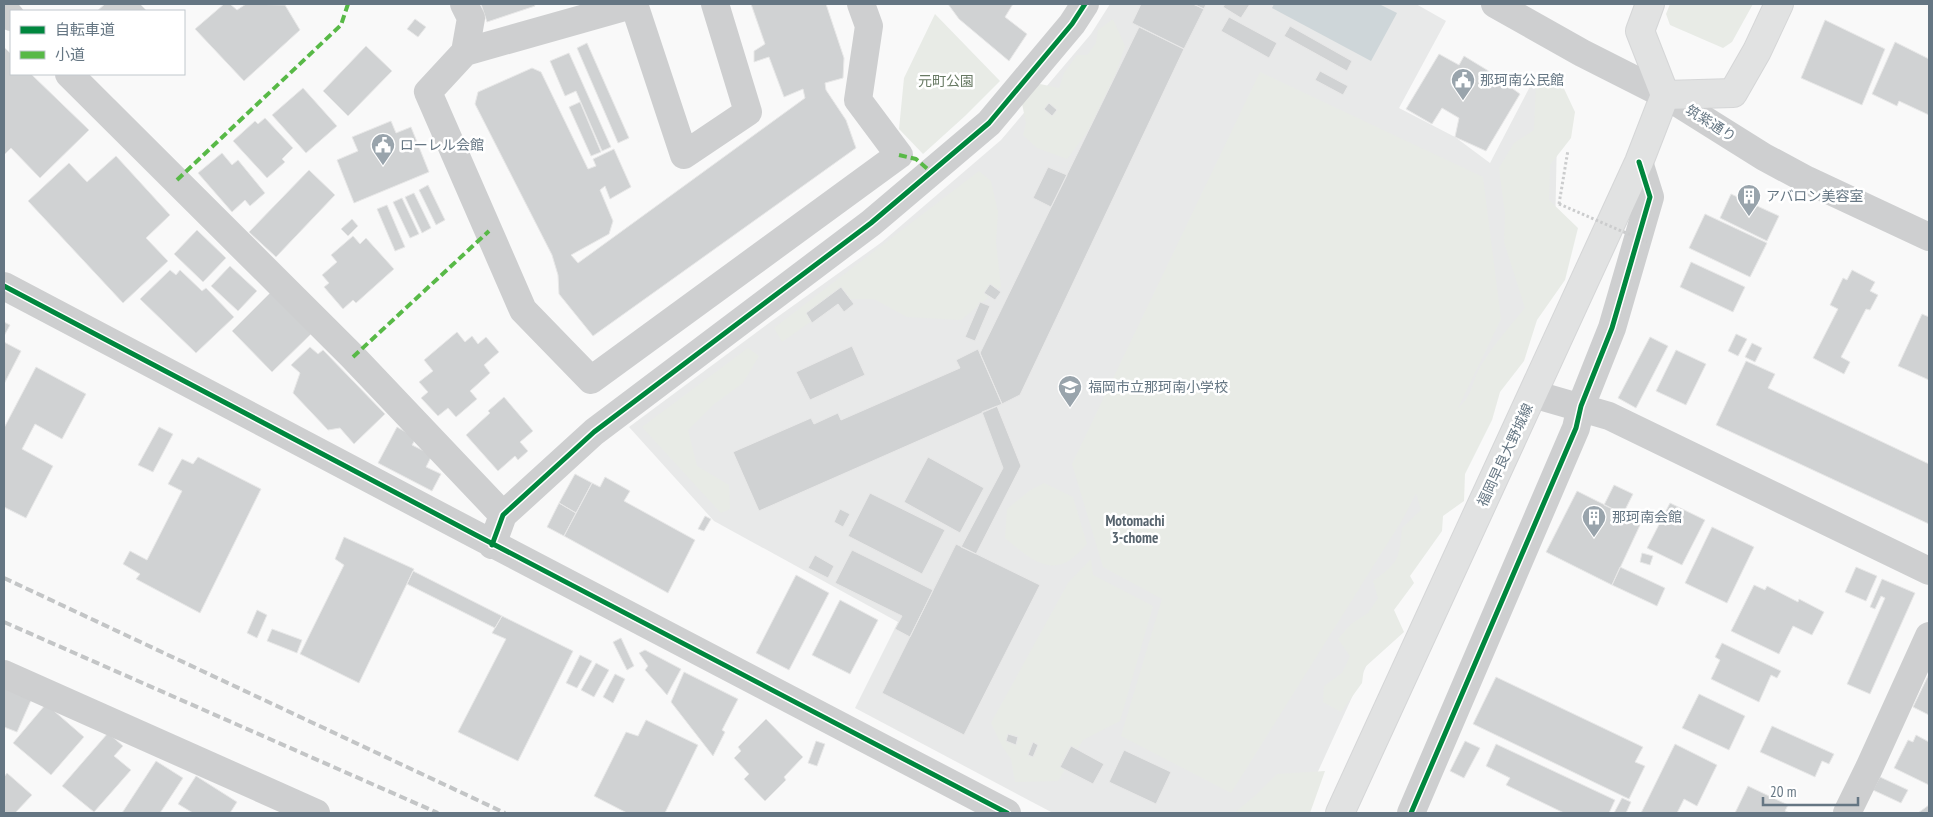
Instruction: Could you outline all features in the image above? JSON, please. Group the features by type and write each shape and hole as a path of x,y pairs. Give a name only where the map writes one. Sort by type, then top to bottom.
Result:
{"main road":[{"path":"1650,4 1640,30 1665,95 1733,93 1757,51 1779,4"},
{"name":"福岡早良大野城線","path":"1340,813 1639,162 1665,95"}],"street":[{"path":"464,4 471,18 466,52"},
{"path":"715,4 748,112 684,155 634,4 466,52 428,92 523,310 591,380 900,155 858,100 869,26 861,4"},
{"path":"492,545 503,515 615,414 871,224 989,124 1072,24 1085,4"},
{"name":"筑紫通り","path":"1495,4 1582,53 1665,95 1764,157 1806,180 1929,237"},
{"path":"70,75 353,357 503,515"},
{"path":"1412,813 1576,428 1581,406 1612,328 1650,198 1639,162"},
{"path":"4,286 492,545 577,587 1007,813"},
{"path":"1533,394 1581,406 1609,416 1929,571"},
{"path":"1847,813 1929,636"},
{"path":"4,674 268,804 316,813"}],"path":[{"path":"1568,150 1559,204 1647,242"}],"shaded area":[{"name":"福岡市立那珂南小学校","path":"1110,4 1416,4 1446,21 1399,108 1455,137 1490,163 1536,75 1558,87 1555,233 1542,282 1299,813 1053,813 855,708 898,622 714,521 629,427 882,242 1001,140 1091,34"},
{"path":"1274,4 1379,4 1397,13 1371,61 1272,8"}],"green space":[{"path":"1670,4 1753,4 1732,42 1723,48 1670,25 1666,14"},
{"name":"元町公園","path":"935,14 1000,81 923,154 899,129 904,78"},
{"path":"1113,19 1125,46 1104,110 1067,159 1037,148 1023,135 1026,123 1020,94 1040,84 1059,88 1064,73 1077,55 1087,55 1096,43 1098,30"},
{"path":"1260,72 1483,177 1501,319 1458,408 1470,393 1477,373 1485,359 1525,308 1504,242 1505,214 1499,168 1514,143 1534,130 1536,82 1559,78 1575,112 1571,138 1550,165 1549,200 1578,228 1565,280 1537,320 1524,361 1500,392 1492,420 1465,474 1464,501 1443,516 1442,531 1410,576 1414,583 1394,610 1404,632 1364,668 1362,683 1341,712 1323,702 1324,686 1342,673 1350,656 1338,639 1351,624 1368,613 1378,598 1373,581 1393,564 1400,547 1402,528 1421,510 1416,493 1404,517 1231,793 1121,736 1162,599 1103,567 1072,464"},
{"path":"979,171 991,181 998,212 996,242 1001,287 961,320 907,317 874,299 843,299 782,342 774,328"},
{"path":"748,348 759,356 743,383 714,404 688,430 697,466 729,485 730,509 721,513 642,427"},
{"path":"1044,483 1073,497 1087,544 1070,560 1061,564 1043,564 1035,561 1005,538 1007,509 1029,491"},
{"path":"1091,559 1093,575 1153,606 1120,721 1083,740 1058,781 1015,782 1011,759 1002,746 991,723 1068,583"},
{"path":"1325,771 1310,813 1234,813 1277,774"}],"building":[{"path":"105,4 140,4 146,10 98,10"},
{"path":"224,4 230,4 237,10 246,4 285,5 300,30 244,81 195,29"},
{"path":"481,4 534,4 535,6 487,22"},
{"path":"751,4 826,4 844,58 843,78 825,83 826,90 846,120 856,148 593,336 559,294 558,275 552,255 475,104 478,92 532,68 541,72 588,169 596,166 593,159 614,149 631,187 610,199 605,186 600,190 613,221 609,234 571,255 578,263 805,98 803,89 784,97 769,57 754,62 754,51 765,44"},
{"path":"948,4 1013,4 1005,17 1027,34 1009,61 959,19"},
{"path":"1141,4 1193,4 1204,9 1184,49 1132,23"},
{"path":"1193,4 1206,4 1204,9"},
{"path":"1225,4 1250,4 1241,18 1223,7"},
{"path":"1229,17 1277,43 1269,58 1221,31"},
{"path":"415,19 426,27 418,37 407,29"},
{"path":"1825,20 1885,49 1862,105 1801,78"},
{"path":"1290,26 1352,61 1347,71 1284,36"},
{"path":"1139,27 1184,49 1020,395 1002,404 980,353"},
{"path":"1895,42 1929,59 1929,115 1899,101 1897,106 1872,94"},
{"path":"587,43 629,138 618,143 577,48"},
{"path":"366,46 392,71 348,116 323,91"},
{"path":"4,47 10,53 10,75 32,75 89,130 40,178 11,148 4,155"},
{"path":"569,53 611,147 602,151 576,91 565,96 550,61"},
{"name":"那珂南公民館","path":"1439,54 1459,65 1464,56 1520,94 1486,151 1455,137 1459,118 1442,108 1432,124 1406,109"},
{"path":"1320,71 1348,86 1343,95 1315,80"},
{"path":"303,88 337,126 306,153 272,115"},
{"path":"580,102 601,152 591,156 569,107"},
{"path":"1049,103 1057,110 1052,116 1044,109"},
{"path":"265,118 293,148 282,159 285,162 267,178 233,141 255,121 258,124"},
{"name":"ローレル会館","path":"391,121 396,133 411,127 429,172 354,203 337,160 358,151 352,137"},
{"path":"222,153 232,165 238,160 265,193 250,206 245,200 232,212 198,173"},
{"path":"116,156 170,215 146,238 168,261 123,303 28,201 69,163 87,182"},
{"path":"1048,167 1067,175 1051,207 1033,198"},
{"path":"309,170 335,195 276,257 249,232"},
{"path":"428,185 445,220 436,225 419,190"},
{"path":"414,193 431,228 422,233 405,197"},
{"name":"アバロン美容室","path":"1731,194 1779,216 1767,241 1720,218"},
{"path":"402,198 419,234 410,238 393,202"},
{"path":"387,205 405,247 395,251 377,209"},
{"path":"1705,214 1767,243 1750,277 1689,248"},
{"path":"352,219 358,226 348,236 341,229"},
{"path":"197,230 226,258 203,282 174,254"},
{"path":"353,236 360,244 366,238 394,269 356,303 353,300 343,309 324,287 329,283 322,275 337,262 331,255"},
{"path":"1691,262 1745,287 1733,312 1680,287"},
{"path":"230,266 257,291 238,311 211,286"},
{"path":"170,270 176,275 180,270 202,291 206,288 234,317 196,353 140,299"},
{"path":"1852,270 1875,282 1870,291 1878,295 1870,310 1866,309 1841,357 1850,362 1844,374 1813,358 1838,309 1830,305 1843,278 1847,280"},
{"path":"990,284 1001,292 995,300 984,293"},
{"path":"841,287 854,304 844,312 838,304 812,323 806,313"},
{"path":"270,293 311,334 272,372 232,331"},
{"path":"980,302 990,306 975,341 965,337"},
{"path":"1922,314 1929,317 1929,380 1898,366"},
{"path":"4,322 10,325 4,336"},
{"path":"457,332 465,342 472,336 478,344 486,337 499,352 484,365 490,373 470,391 477,399 456,417 448,408 438,416 421,398 428,392 419,382 433,371 424,360"},
{"path":"1736,334 1747,339 1738,356 1728,351"},
{"path":"1650,337 1668,346 1636,408 1618,398"},
{"path":"4,342 21,351 4,384"},
{"path":"1752,343 1762,348 1755,362 1745,357"},
{"path":"852,346 865,375 810,400 796,372"},
{"path":"310,347 318,354 323,350 385,414 354,444 340,428 328,430 293,393 300,373 291,365"},
{"path":"978,349 1002,404 759,511 733,452 811,418 814,424 838,413 841,420 960,368 956,360"},
{"path":"1676,350 1706,364 1686,405 1656,391"},
{"path":"1746,361 1775,374 1768,388 1929,464 1929,524 1716,425"},
{"path":"36,367 86,394 62,439 35,424 22,449 53,466 26,518 4,507 4,428"},
{"path":"504,397 533,431 520,442 528,451 518,460 515,456 498,471 466,435"},
{"path":"997,406 1021,466 976,554 961,547 1003,468 982,412"},
{"path":"159,427 173,434 153,472 138,465"},
{"path":"397,427 416,438 412,445 432,455 426,467 441,474 432,491 378,463"},
{"path":"198,457 261,489 200,613 136,579 140,574 123,564 130,551 147,560 182,491 168,484 182,459 193,464"},
{"path":"928,457 984,488 960,533 904,502"},
{"path":"575,474 592,483 576,513 559,503"},
{"path":"605,477 630,491 624,501 695,540 668,593 564,536 592,483 600,487"},
{"path":"1614,485 1633,494 1623,514 1604,505"},
{"name":"那珂南会館","path":"1577,491 1641,523 1612,585 1546,552"},
{"path":"870,493 945,530 922,574 848,536"},
{"path":"559,503 576,513 564,536 547,527"},
{"path":"1670,503 1705,520 1682,565 1647,548"},
{"path":"840,509 850,514 843,527 834,522"},
{"path":"705,516 711,519 704,531 698,529"},
{"path":"1712,527 1754,547 1727,603 1685,583"},
{"path":"344,537 414,569 359,683 300,654 344,565 335,559"},
{"path":"956,544 1040,585 964,735 882,693"},
{"path":"852,550 933,590 910,637 895,629 902,616 835,583"},
{"path":"1642,553 1653,556 1650,565 1640,562"},
{"path":"815,555 834,566 828,578 808,568"},
{"path":"1620,567 1665,588 1657,606 1612,585"},
{"path":"1856,567 1877,576 1866,601 1845,592"},
{"path":"413,571 502,616 495,628 407,584"},
{"path":"796,575 829,593 789,670 756,653"},
{"path":"1882,579 1915,593 1870,694 1847,684 1885,598 1881,596 1875,609 1870,607"},
{"path":"1754,585 1765,590 1767,586 1798,602 1799,599 1824,612 1812,635 1793,626 1779,654 1731,631"},
{"path":"840,600 878,620 850,674 812,655"},
{"path":"257,610 267,615 257,638 247,633"},
{"path":"502,616 573,651 518,761 458,732 506,639 492,633"},
{"path":"272,629 302,640 297,653 267,641"},
{"path":"621,638 634,666 627,670 613,642"},
{"path":"1722,643 1781,671 1777,678 1771,675 1759,702 1711,679 1720,660 1715,657"},
{"path":"645,650 681,669 667,695 645,670 648,666 639,653"},
{"path":"580,655 592,661 577,688 566,683"},
{"path":"596,663 609,670 594,697 581,690"},
{"path":"684,672 738,699 722,730 725,732 713,756 671,702"},
{"path":"615,674 625,679 613,703 603,697"},
{"path":"1929,674 1929,715 1913,707"},
{"path":"1496,677 1643,747 1635,762 1645,766 1629,799 1473,724"},
{"path":"4,686 32,698 17,732 4,727"},
{"path":"1699,694 1745,716 1729,750 1682,728"},
{"path":"46,704 84,737 51,775 13,743"},
{"path":"766,719 803,757 784,777 786,780 765,801 744,779 749,774 734,758 741,751 738,747"},
{"path":"646,720 698,745 665,813 627,813 594,796 626,732 638,736"},
{"path":"1772,726 1834,754 1829,764 1822,761 1815,777 1760,752"},
{"path":"108,733 123,746 114,756 131,770 94,812 62,786"},
{"path":"1008,734 1018,737 1016,745 1006,741"},
{"path":"1916,735 1929,742 1929,785 1894,768 1908,740 1913,742"},
{"path":"816,741 825,744 817,766 808,763"},
{"path":"1465,741 1480,748 1464,778 1450,771"},
{"path":"1033,742 1038,745 1033,757 1028,755"},
{"path":"1496,744 1615,800 1609,813 1564,813 1506,785 1510,778 1486,766"},
{"path":"1675,744 1717,765 1697,806 1684,799 1677,813 1641,813"},
{"path":"1071,746 1104,764 1093,784 1060,767"},
{"path":"1124,750 1171,772 1156,804 1109,782"},
{"path":"156,761 183,778 160,813 122,813"},
{"path":"7,773 32,795 15,813 4,813 4,777"},
{"path":"196,776 237,802 230,813 193,813 178,804"},
{"path":"1880,777 1908,790 1901,803 1873,790"},
{"path":"1748,786 1788,805 1785,811 1790,813 1735,813"},
{"path":"1622,798 1631,802 1626,813 1614,813"},
{"path":"1929,805 1929,813 1918,813"}],"railway":[{"path":"4,578 505,813"},
{"path":"4,622 438,813"}],"marked path":[{"path":"177,180 341,25 348,4"},
{"path":"899,155 916,159 931,172"},
{"path":"353,357 489,231"}],"cycle path":[{"path":"492,545 503,515 594,432 871,223 989,123 1072,24 1085,4"},
{"path":"1411,813 1576,428 1581,406 1612,328 1650,197 1639,162"},
{"path":"4,286 1007,813"}],"place":[{"name":"那珂南公民館","path":"1463,101"},
{"name":"ローレル会館","path":"383,166"},
{"name":"アバロン美容室","path":"1749,217"},
{"name":"福岡市立那珂南小学校","path":"1070,408"},
{"name":"那珂南会館","path":"1594,538"}],"district":[{"name":"Motomachi 3-chome","path":"1135,530"}]}
